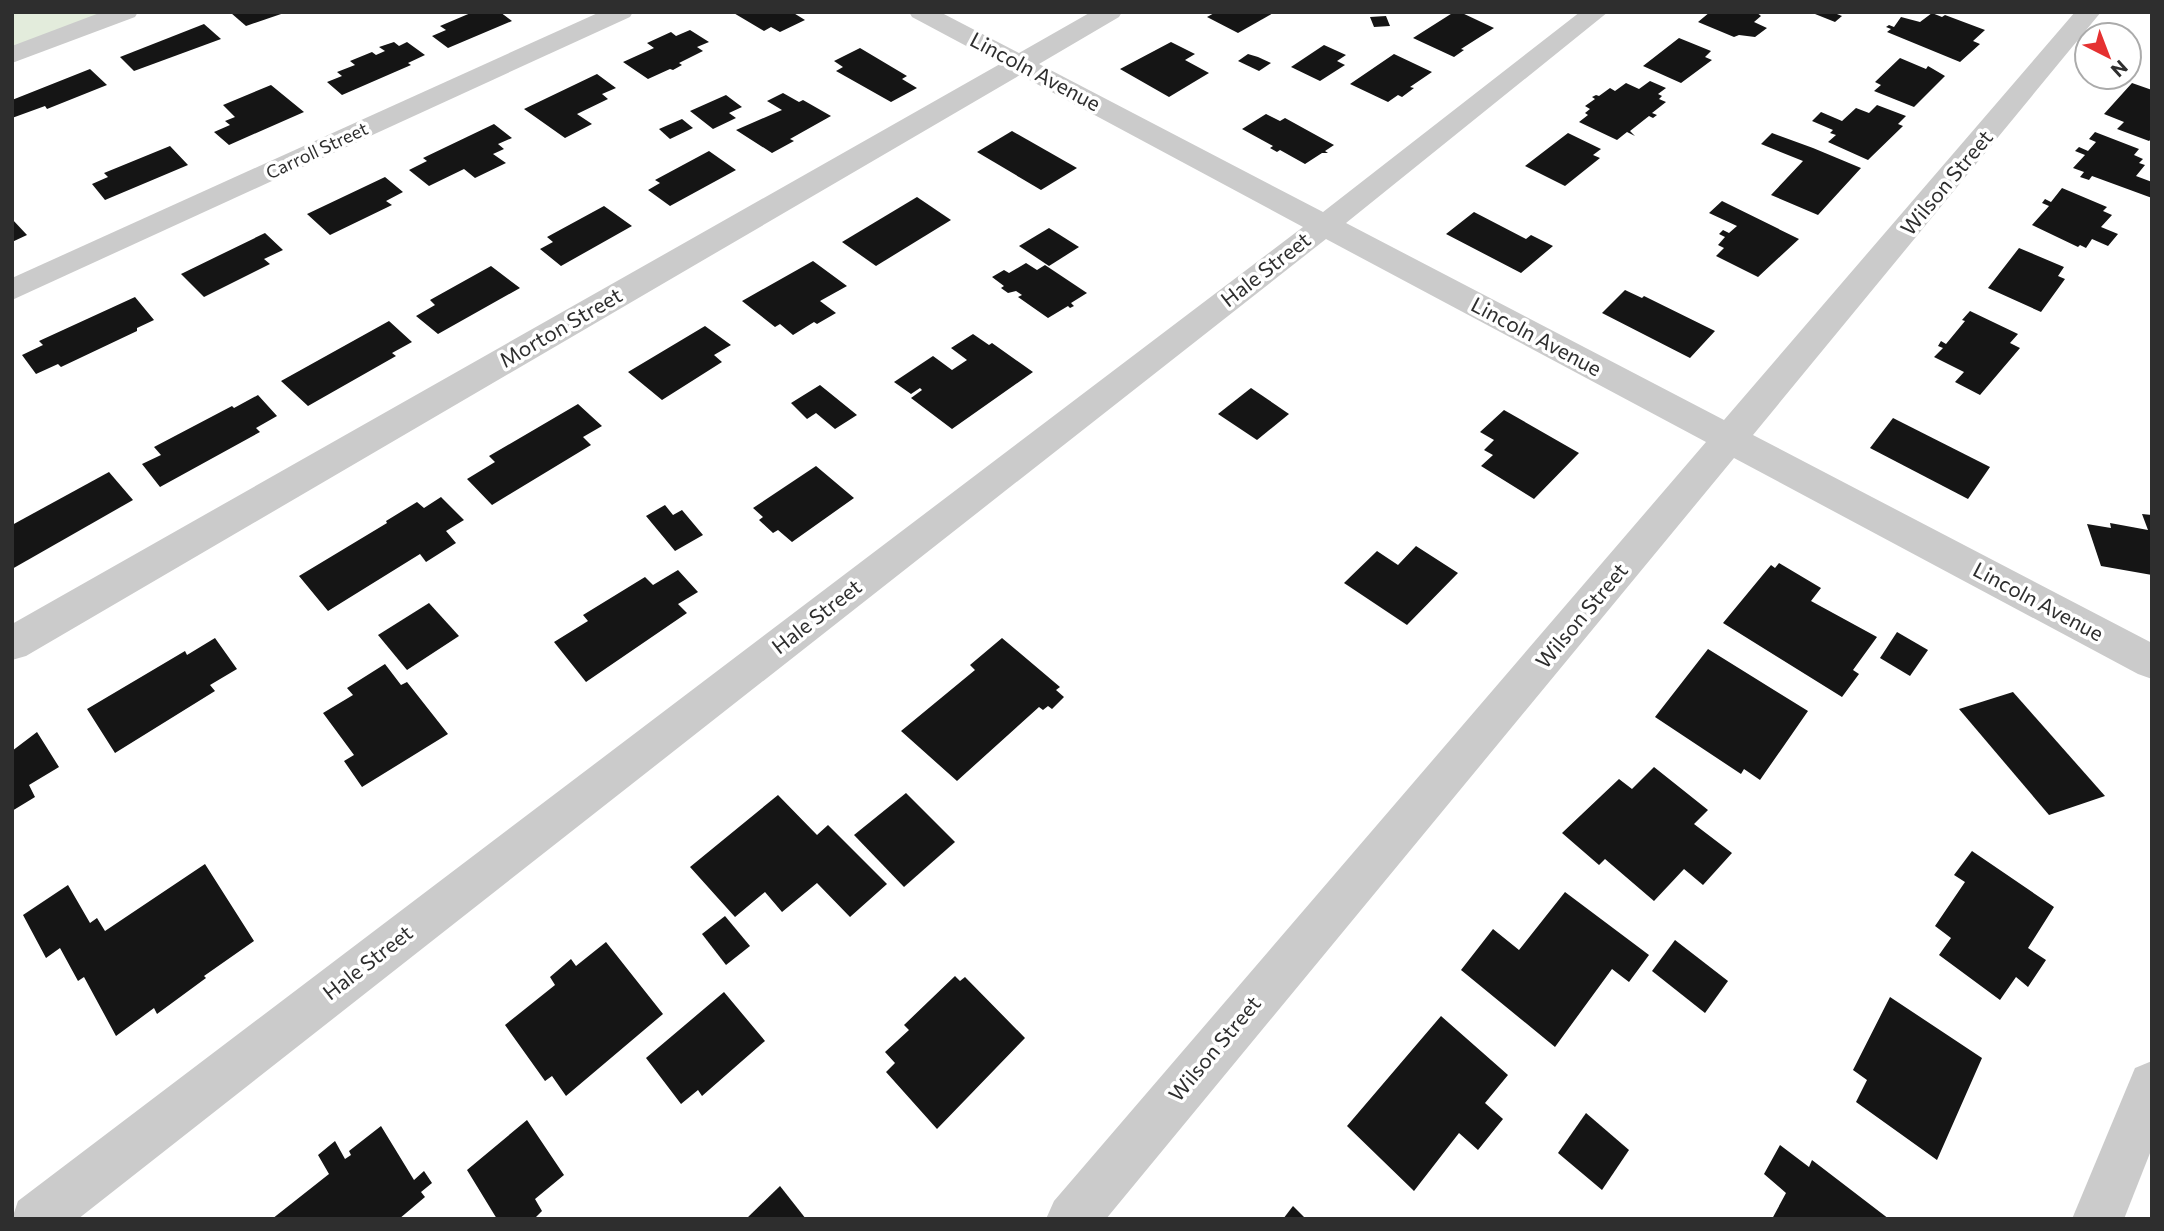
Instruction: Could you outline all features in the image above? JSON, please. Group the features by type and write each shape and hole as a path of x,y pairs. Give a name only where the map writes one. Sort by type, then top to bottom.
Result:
{"street":[{"path":"12,55 126,12"},
{"name":"Carroll Street","path":"12,290 621,12"},
{"name":"Lincoln Avenue","path":"921,12 2152,662"},
{"name":"Morton Street","path":"12,644 1110,12"},
{"name":"Hale Street","path":"36,1219 1325,225 1596,12"},
{"name":"Wilson Street","path":"1072,1219 2089,12"},
{"path":"2098,1219 2152,1085"}],"green space":[{"path":"12,12 108,12 12,49"}],"building":[{"path":"287,12 246,26 231,13"},
{"path":"473,12 500,12 512,21 448,48 432,36 446,30 440,26"},
{"path":"732,12 792,12 805,20 780,32 771,27 764,31"},
{"path":"1216,12 1275,12 1238,33 1207,17"},
{"path":"1454,12 1460,12 1494,28 1461,49 1464,50 1454,57 1413,38"},
{"path":"1710,12 1756,12 1761,16 1754,22 1767,28 1755,37 1734,37 1698,22"},
{"path":"1832,12 1842,16 1835,22 1815,14"},
{"path":"1932,13 1985,30 1973,41 1980,44 1960,62 1887,32 1891,29 1886,27 1894,27 1901,17 1920,22"},
{"path":"1386,16 1390,26 1374,27 1370,17"},
{"path":"204,24 221,39 134,71 120,57"},
{"path":"690,30 709,42 697,47 703,51 679,63 682,65 673,70 648,79 623,62 654,48 647,43 671,32 676,36"},
{"path":"1679,38 1711,51 1705,57 1712,60 1681,83 1643,66"},
{"path":"394,42 399,46 407,42 425,55 408,63 411,65 342,95 327,82 342,76 337,72 355,65 350,61 372,52 376,55 385,51 379,47"},
{"path":"1171,42 1195,54 1185,60 1209,73 1169,97 1120,69"},
{"path":"1324,45 1346,55 1337,61 1345,65 1320,81 1291,67"},
{"path":"860,48 907,76 902,79 917,88 891,102 836,71 843,67 834,61"},
{"path":"1248,54 1271,63 1259,71 1238,61"},
{"path":"1394,54 1432,72 1410,87 1414,88 1402,97 1398,95 1388,102 1350,84"},
{"path":"1900,58 1926,69 1928,66 1945,76 1914,107 1874,91 1881,85 1875,82"},
{"path":"90,69 107,85 47,109 45,106 12,118 12,100"},
{"path":"597,74 616,88 602,94 608,99 577,114 592,124 565,138 524,109"},
{"path":"1650,81 1666,88 1658,94 1662,96 1659,99 1666,102 1652,113 1657,115 1653,118 1649,116 1630,131 1635,136 1627,132 1617,140 1579,122 1588,115 1585,113 1590,109 1585,106 1595,99 1592,97 1599,96 1610,88 1615,91 1626,83 1639,89"},
{"path":"271,85 304,112 229,145 214,132 230,125 225,121 235,117 223,105"},
{"path":"2143,87 2152,90 2152,138 2149,141 2117,129 2124,122 2104,114 2125,91 2143,91"},
{"path":"783,93 799,102 803,100 831,116 790,139 794,141 772,153 736,130 782,110 767,101"},
{"path":"726,95 742,107 729,113 736,118 713,129 690,111"},
{"path":"1877,105 1906,116 1898,124 1903,126 1868,160 1828,142 1836,135 1830,133 1833,130 1812,121 1821,112 1842,121 1856,108 1869,113"},
{"path":"1266,114 1280,121 1285,118 1334,145 1325,151 1328,153 1322,153 1305,164 1280,150 1277,152 1270,148 1273,146 1242,129"},
{"path":"682,119 693,128 670,139 659,129"},
{"path":"494,124 512,138 498,144 504,149 493,154 506,163 475,178 464,169 429,186 409,170 427,161 423,158"},
{"path":"1012,131 1077,168 1041,190 977,152"},
{"path":"2095,132 2139,149 2134,155 2143,159 2139,163 2145,165 2136,176 2152,182 2152,198 2092,176 2089,180 2080,177 2084,172 2073,168 2085,155 2075,151 2079,147 2088,151 2096,142 2089,139"},
{"path":"1568,133 1601,149 1593,155 1600,158 1565,186 1525,166"},
{"path":"1772,133 1861,168 1818,215 1771,195 1803,161 1761,144"},
{"path":"170,146 188,165 105,200 92,184 108,177 104,173"},
{"path":"709,151 736,170 670,206 648,190 660,183 655,180"},
{"path":"385,177 403,192 386,201 392,205 330,235 307,214"},
{"path":"2062,188 2107,207 2103,211 2112,215 2101,227 2118,234 2108,246 2092,239 2086,248 2080,245 2078,247 2032,225 2049,206 2042,203 2045,199 2051,202"},
{"path":"917,197 951,220 876,266 842,242"},
{"path":"1722,201 1799,239 1758,277 1716,256 1724,248 1718,245 1725,237 1719,234 1723,230 1729,233 1737,226 1709,213"},
{"path":"604,206 632,226 561,266 540,249 553,242 547,237"},
{"path":"1474,212 1526,239 1531,235 1553,246 1521,273 1446,234"},
{"path":"12,219 27,235 12,242"},
{"path":"1049,228 1079,247 1049,266 1019,246"},
{"path":"265,233 283,250 264,259 270,264 204,297 181,274"},
{"path":"2019,248 2064,267 2058,276 2065,279 2041,312 1988,288"},
{"path":"813,261 847,286 820,301 836,313 817,324 814,322 793,335 780,324 775,327 742,301"},
{"path":"1026,263 1037,270 1045,265 1087,293 1071,303 1074,306 1068,306 1048,318 1018,297 1022,295 1016,291 1008,293 1001,288 1004,286 992,277 1004,270 1009,273"},
{"path":"491,266 520,288 438,334 416,316 435,305 430,300"},
{"path":"1625,290 1642,298 1644,296 1715,331 1690,358 1602,313"},
{"path":"135,297 154,320 137,328 137,331 61,367 58,364 36,374 22,355 43,345 39,341"},
{"path":"1970,311 2018,334 2010,343 2020,348 1980,395 1955,382 1964,372 1934,357 1943,348 1938,346 1941,341 1946,344"},
{"path":"389,321 412,342 392,353 396,356 308,406 281,381"},
{"path":"705,326 731,345 714,355 722,362 662,400 628,372"},
{"path":"973,334 989,345 992,343 1033,372 952,429 911,398 922,390 920,388 911,394 894,382 933,356 952,370 967,360 951,348"},
{"path":"820,385 857,415 835,429 816,413 807,419 791,403"},
{"path":"1251,388 1289,414 1257,440 1218,414"},
{"path":"258,395 277,416 256,428 260,432 160,487 142,464 161,455 154,447"},
{"path":"578,404 602,426 583,437 591,445 492,505 467,479 495,462 489,456"},
{"path":"1504,410 1579,453 1534,499 1481,466 1493,455 1484,450 1494,440 1480,432"},
{"path":"1893,418 1990,467 1968,499 1870,448"},
{"path":"816,466 854,498 792,542 778,530 773,533 759,520 763,517 753,508"},
{"path":"109,472 133,500 12,569 12,525"},
{"path":"441,497 464,520 446,531 456,543 426,562 420,554 328,611 299,576 417,502 424,508"},
{"path":"665,505 673,515 682,510 703,535 675,551 646,516"},
{"path":"2142,514 2152,515 2152,575 2101,566 2087,524 2111,528 2110,523 2148,530"},
{"path":"1416,546 1458,573 1407,625 1344,583 1377,551 1398,565"},
{"path":"1779,563 1821,588 1811,601 1877,637 1853,670 1859,674 1842,697 1723,623 1771,565 1775,568"},
{"path":"678,570 698,592 678,604 687,613 586,682 554,642 588,621 583,615 645,577 653,585"},
{"path":"429,603 459,636 407,670 378,635"},
{"path":"1897,632 1928,650 1910,676 1880,658"},
{"path":"215,638 237,669 210,685 215,691 115,753 87,709 185,651 187,655"},
{"path":"1002,638 1060,687 1056,690 1064,697 1052,709 1048,706 1043,710 1039,707 957,781 901,731 975,670 970,665"},
{"path":"1708,649 1808,711 1760,780 1744,769 1741,774 1655,717"},
{"path":"385,664 401,685 407,682 448,734 362,787 344,761 354,755 323,713 353,695 347,688"},
{"path":"2013,692 2105,796 2049,815 1959,709"},
{"path":"37,732 59,767 29,785 35,797 12,811 12,751"},
{"path":"1654,767 1708,810 1694,824 1732,853 1703,885 1684,869 1654,901 1605,859 1599,865 1562,833 1619,779 1632,789"},
{"path":"906,793 955,842 904,887 854,835"},
{"path":"778,795 817,835 828,825 887,884 850,917 817,883 782,912 765,892 735,917 690,867"},
{"path":"1972,851 2054,907 2028,948 2046,960 2028,987 2016,977 2000,1000 1939,955 1951,938 1935,926 1965,882 1954,875"},
{"path":"205,864 254,941 204,976 206,978 157,1014 154,1008 116,1036 84,977 78,981 60,948 46,958 23,915 68,885 90,923 97,918 105,931"},
{"path":"1565,892 1649,955 1629,982 1612,969 1555,1047 1461,970 1493,929 1519,950"},
{"path":"725,916 750,946 726,965 702,934"},
{"path":"1675,940 1728,981 1705,1013 1652,971"},
{"path":"606,942 663,1014 566,1096 552,1076 545,1081 505,1025 555,985 550,977 571,959 576,966"},
{"path":"955,976 960,981 965,977 1025,1038 937,1129 886,1072 895,1063 885,1052 909,1030 904,1025"},
{"path":"724,992 765,1041 702,1096 698,1090 681,1104 646,1058"},
{"path":"1890,997 1982,1058 1937,1160 1856,1102 1867,1080 1853,1070"},
{"path":"1441,1016 1508,1075 1485,1103 1503,1119 1478,1150 1459,1133 1414,1191 1347,1126"},
{"path":"1586,1113 1629,1150 1602,1190 1558,1153"},
{"path":"527,1120 564,1175 535,1199 542,1211 534,1219 497,1219 467,1170"},
{"path":"381,1126 414,1180 424,1171 432,1183 421,1192 425,1197 399,1219 272,1219 329,1174 318,1155 335,1141 345,1159 351,1155 349,1151"},
{"path":"1780,1145 1809,1167 1812,1160 1889,1219 1772,1219 1786,1193 1764,1174"},
{"path":"780,1186 806,1219 746,1219"},
{"path":"1293,1206 1306,1219 1283,1219"}]}
